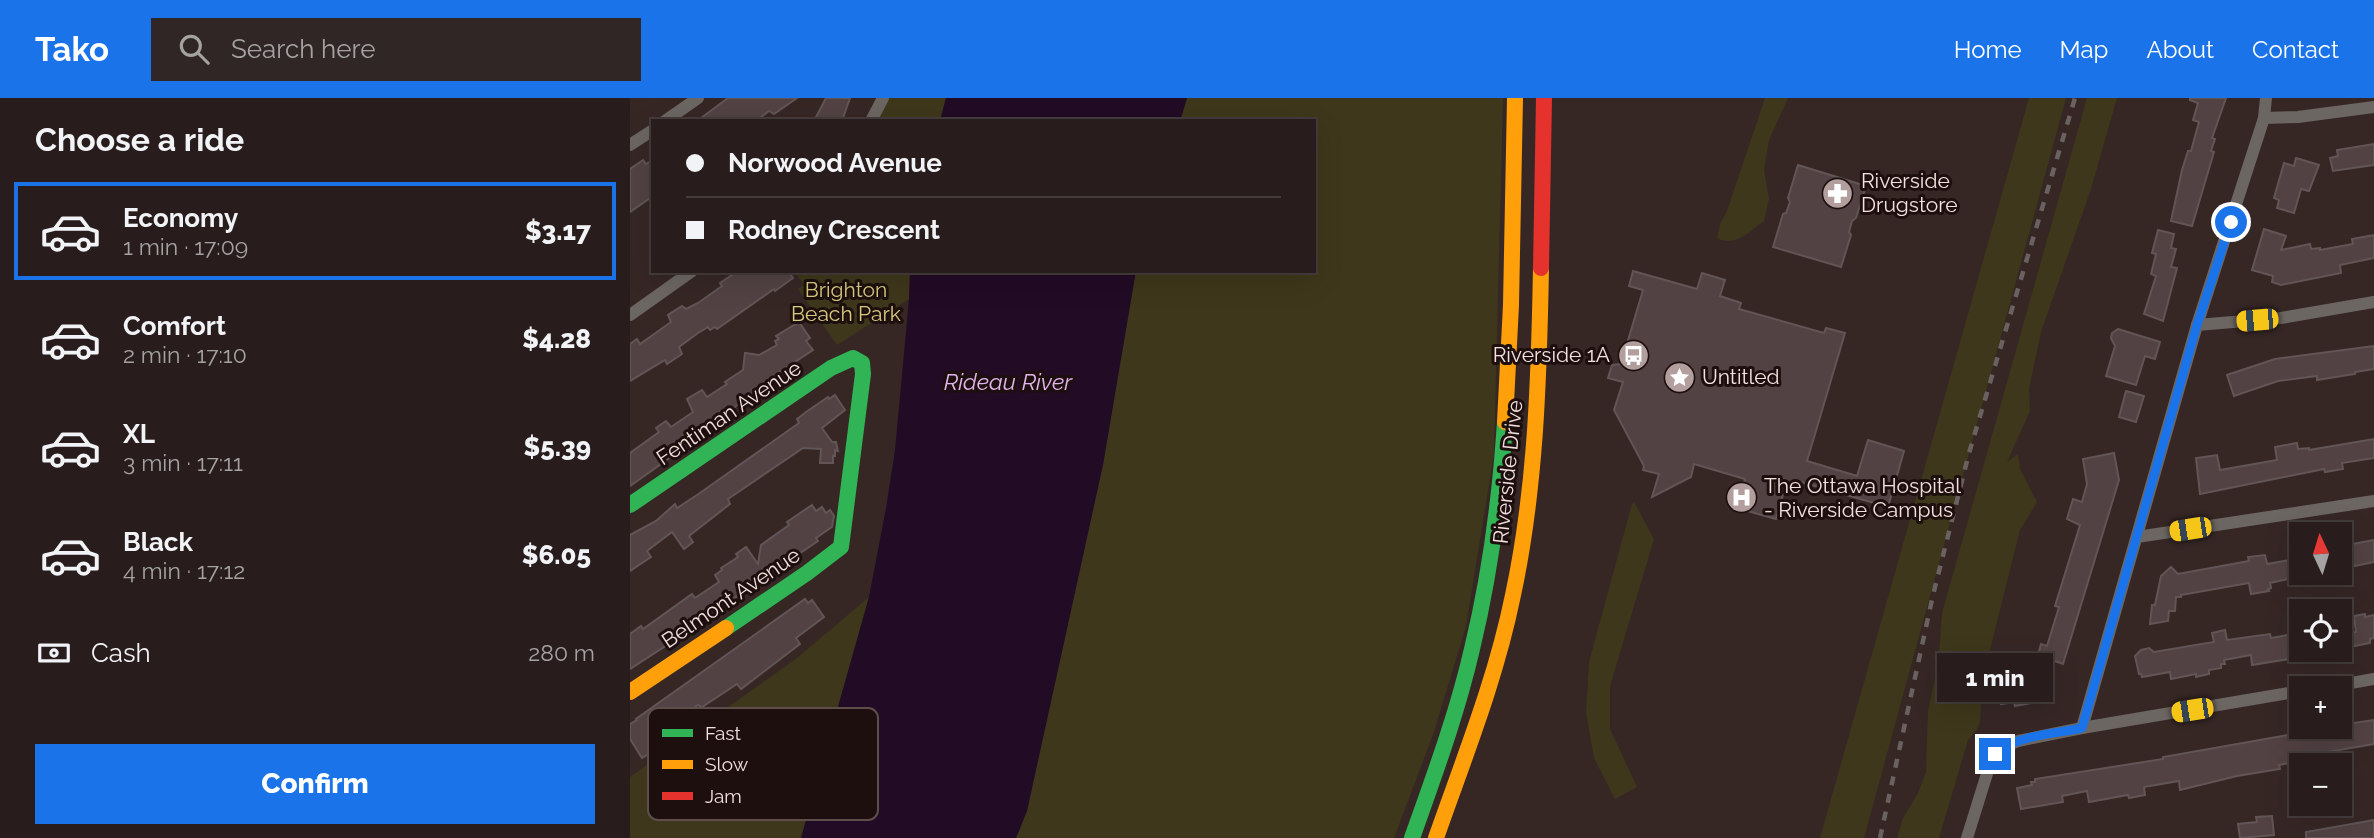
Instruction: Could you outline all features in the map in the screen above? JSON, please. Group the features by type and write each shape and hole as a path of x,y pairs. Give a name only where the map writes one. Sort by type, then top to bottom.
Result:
{"main road":[{"name":"Riverside Drive","path":"1412,838 1451,732 1470,657 1500,484 1509,358 1515,98"},
{"name":"Riverside Drive","path":"1436,838 1500,652 1520,561 1536,430 1544,98"},
{"name":"Fentiman Avenue","path":"630,505 831,368 853,358 862,363 863,374 845,531"},
{"name":"Belmont Avenue","path":"630,692 807,573 841,547 845,531"}],"street":[{"path":"669,119 698,98"},
{"path":"872,119 883,98"},
{"path":"2082,728 2197,325 2264,118 2266,98"},
{"path":"2264,118 2298,117 2374,107"},
{"path":"630,145 651,131"},
{"path":"630,315 689,273"},
{"path":"2197,325 2281,318 2374,302"},
{"path":"2137,537 2374,501"},
{"path":"2352,683 2374,679"},
{"path":"1967,838 1990,764 2002,748 2018,741 2082,728 2289,693"}],"green space":[{"path":"882,98 946,98 941,119 872,119"},
{"path":"1187,98 1503,98 1494,454 1466,626 1434,732 1394,838 1016,838 1027,811 1136,273 1316,273 1316,119 1181,119"},
{"path":"1765,98 1788,98 1769,140 1764,170 1769,199 1764,221 1736,240 1724,241 1717,238 1720,224 1727,211"},
{"path":"2029,98 2066,98 1864,838 1820,838"},
{"path":"2087,98 2117,98 2091,189 2041,332 2029,389 2030,411 2007,462 2018,454 2020,469 2037,502 2020,530 1983,678 1980,722 1968,740 1939,838 1897,838 1903,818 1918,793 1926,772 1928,711 1938,666 1942,613"},
{"name":"Brighton Beach Park","path":"795,273 910,273 909,299 837,345 798,289 804,285"},
{"path":"1634,502 1654,539 1610,686 1610,729 1637,787 1615,799 1594,758 1586,712 1589,662"},
{"path":"869,597 838,708 727,708 797,658"},
{"path":"648,764 648,820 806,820 801,838 630,838 630,777"}],"water":[{"path":"946,98 1187,98 1181,119 941,119"},
{"name":"Rideau River","path":"910,273 1136,273 1103,465 1027,811 1016,838 801,838 806,820 878,820 878,708 838,708 869,597 886,508 895,450"}],"building":[{"path":"728,98 797,98 774,114 769,111 759,119 700,119"},
{"path":"826,98 850,98 843,119 815,119"},
{"path":"2190,98 2226,98 2212,138 2215,139 2211,151 2214,152 2192,226 2171,221 2182,170 2188,151 2191,151 2199,122 2193,120 2198,103"},
{"path":"2374,144 2374,165 2333,171 2330,158 2338,156 2337,150"},
{"path":"2296,158 2319,165 2309,191 2301,189 2294,213 2277,208 2279,200 2274,198 2284,163 2294,166"},
{"path":"643,160 646,164 651,161 651,197 630,212 630,169"},
{"path":"1798,165 1866,186 1856,218 1852,221 1849,232 1851,235 1841,267 1773,247 1783,214 1790,202 1788,198"},
{"path":"2264,229 2286,236 2281,250 2310,244 2311,249 2320,250 2353,244 2352,239 2374,235 2374,258 2340,265 2341,273 2281,285 2272,282 2273,276 2252,270"},
{"path":"2158,230 2174,234 2171,248 2176,249 2171,267 2177,268 2163,321 2144,314 2156,276 2151,274 2156,254 2152,253"},
{"path":"1633,271 1697,289 1702,273 1725,280 1720,296 1741,303 1739,309 1824,333 1826,328 1845,333 1807,461 1857,476 1868,440 1904,451 1888,507 1801,482 1797,494 1784,491 1776,519 1737,508 1745,479 1694,464 1691,477 1652,497 1659,474 1643,470 1644,466 1614,410 1623,382 1608,378 1612,365 1621,364 1643,290 1629,286"},
{"path":"735,273 789,273 793,278 717,329 715,327 710,330 708,327 698,333 679,347 682,354 667,364 665,360 630,381 630,344 637,339 640,344 671,322 668,315 682,306 686,309 698,303 722,286 720,283"},
{"path":"799,322 810,338 806,341 813,350 752,390 753,393 718,420 720,422 630,486 630,453 659,432 656,428 666,421 671,427 693,412 687,399 702,390 707,397 727,384 725,382 743,370 745,353 759,355 777,345 775,341 779,339 776,336"},
{"path":"2118,329 2160,342 2155,359 2145,356 2136,385 2106,376 2115,346 2112,333"},
{"path":"2374,346 2374,369 2355,374 2317,380 2317,376 2278,381 2234,396 2227,375 2275,359"},
{"path":"2126,391 2144,396 2136,422 2119,417"},
{"path":"835,395 845,410 822,428 832,442 836,442 838,451 835,450 833,463 820,463 821,449 803,448 728,499 730,504 689,536 693,542 684,549 672,532 647,551 651,557 630,571 630,535 656,521 675,504 677,508 697,495 799,423 797,419 806,412"},
{"path":"2374,439 2374,458 2342,463 2343,469 2325,472 2324,469 2200,494 2196,458 2217,455 2220,470 2277,460 2275,447 2297,443 2298,449 2309,450"},
{"path":"2114,453 2119,480 2063,664 2038,655 2041,644 2047,646 2059,607 2055,606 2080,525 2067,519 2073,499 2082,502 2087,484 2083,459"},
{"path":"812,505 816,511 822,507 826,513 830,510 834,516 832,527 816,538 818,541 732,600 730,597 706,613 707,617 695,627 630,669 630,634 641,626 643,629 692,594 695,598 719,582 715,575 746,547 758,564 761,545"},
{"path":"2374,540 2374,562 2352,567 2352,544"},
{"path":"2265,555 2267,564 2289,560 2289,579 2270,583 2269,591 2251,594 2249,583 2181,595 2176,597 2175,611 2169,611 2168,621 2150,624 2152,605 2155,605 2161,576 2171,567 2178,574 2249,561 2248,557"},
{"path":"805,599 808,603 812,600 824,617 796,638 800,644 741,689 737,684 702,707 651,708"},
{"path":"2374,615 2374,638 2370,639 2370,643 2352,647 2352,633 2356,632 2354,616"},
{"path":"2225,630 2227,640 2270,634 2271,638 2289,635 2289,659 2252,665 2251,655 2224,660 2225,664 2221,664 2221,668 2209,670 2209,674 2196,677 2196,674 2171,679 2170,672 2142,677 2139,674 2135,656 2141,650 2149,648 2154,652 2214,642 2212,633"},
{"path":"2048,679 2052,699 2015,706 2014,702 2001,704 1998,688"},
{"path":"648,710 648,754 642,758 630,739 630,724"},
{"path":"2374,720 2374,744 2322,753 2289,753 2289,763 2279,765 2280,769 2180,790 2179,781 2144,787 2145,795 2129,798 2128,795 2089,802 2087,791 2062,796 2063,802 2021,809 2017,788 2032,785 2031,782 2035,782 2035,779 2163,759 2289,735 2289,739 2352,739 2352,723"},
{"path":"2272,816 2274,835 2240,838 2238,824 2257,822 2256,817"},
{"path":"2374,820 2374,838 2306,838 2306,832"}],"railway":[{"path":"1880,838 1933,595 1969,453 2075,98"}],"traffic: fast":[{"path":"630,505 831,368 853,358 862,363 863,374 841,547 726,628"},
{"path":"1412,838 1452,721 1478,621 1493,536 1505,422"}],"traffic: slow":[{"path":"1505,422 1511,305 1515,98"},
{"path":"1436,838 1498,657 1521,555 1535,432 1541,268"},
{"path":"630,692 726,628"}],"traffic: jam":[{"path":"1541,268 1544,98"}],"place":[{"name":"Riverside Drugstore","path":"1838,193"},
{"name":"Riverside 1A","path":"1633,355"},
{"name":"Untitled","path":"1679,377"},
{"name":"The Ottawa Hospital - Riverside Campus","path":"1741,498"}],"route":[{"path":"1995,754 2018,741 2082,728 2197,325 2231,222"}]}
